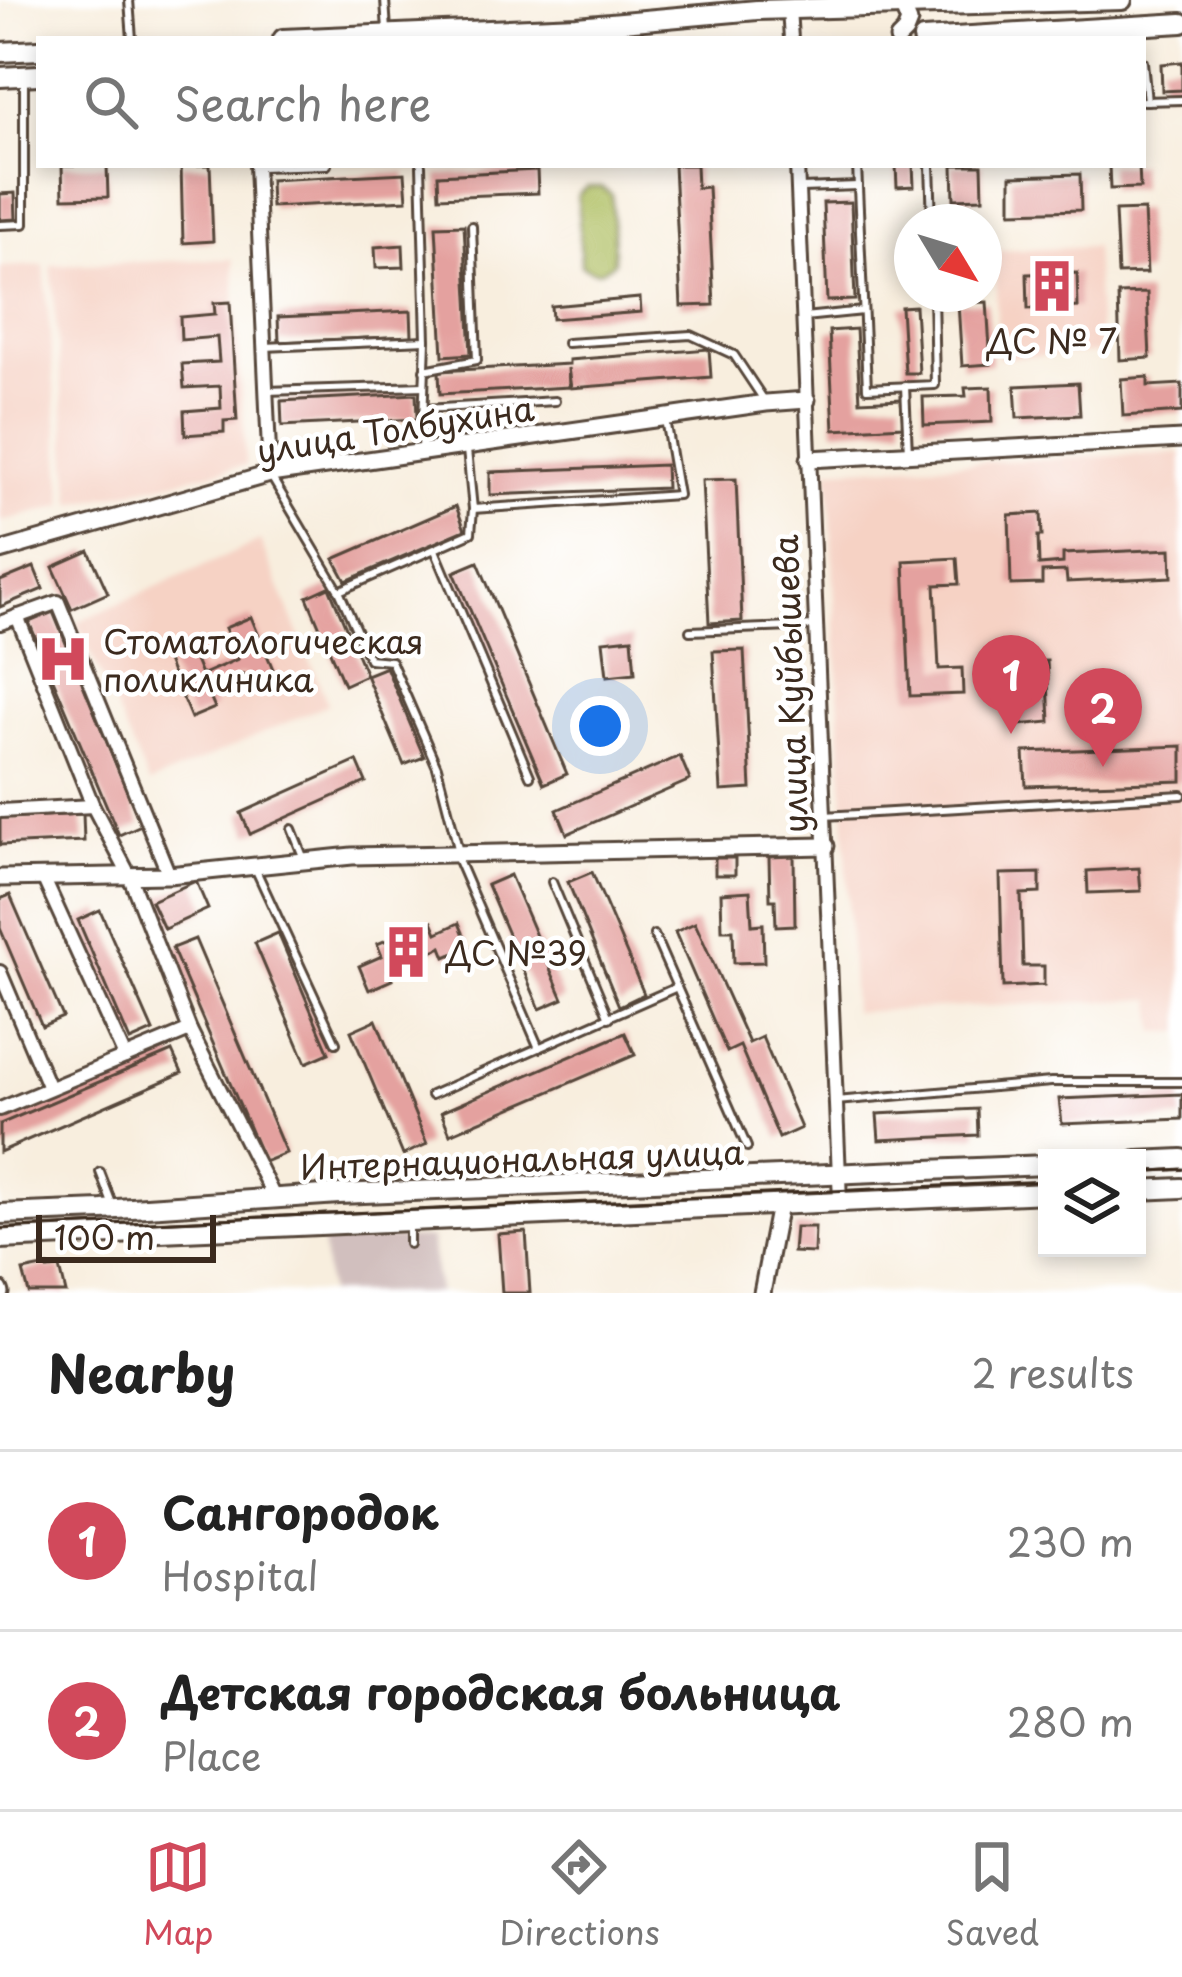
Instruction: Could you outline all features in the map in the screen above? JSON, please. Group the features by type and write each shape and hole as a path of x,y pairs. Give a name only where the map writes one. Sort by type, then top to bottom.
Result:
{"main road":[{"path":"368,36 577,26 789,4 1122,0"},
{"path":"969,36 1076,29 1140,32 1182,23"},
{"path":"0,52 36,50"},
{"path":"0,77 32,76"},
{"path":"1146,1161 1182,1159"},
{"name":"Интернациональная улица","path":"0,1214 1038,1165"},
{"path":"1146,1190 1182,1189"},
{"name":"Интернациональная улица","path":"0,1239 1038,1193"}],"street":[{"path":"1076,2 1076,29"},
{"path":"789,4 791,36"},
{"path":"893,4 904,10 908,22 901,36"},
{"path":"256,168 270,475"},
{"name":"улица Куйбышева","path":"797,168 840,1201"},
{"name":"улица Толбухина","path":"0,550 270,475 807,400"},
{"path":"809,459 1182,439"},
{"path":"0,623 58,602 169,874"},
{"path":"17,616 190,1030 275,1198"},
{"path":"0,811 94,806"},
{"path":"0,878 169,874 352,856 826,846"},
{"path":"43,877 125,1057"},
{"path":"0,972 49,1088"},
{"path":"0,1109 190,1030"},
{"path":"762,1293 779,1205"}],"lane":[{"path":"129,0 132,36"},
{"path":"385,0 387,34"},
{"path":"0,225 24,224 32,76"},
{"path":"1146,101 1182,100"},
{"path":"421,168 426,340 422,452"},
{"path":"857,168 867,388 935,385 933,312"},
{"path":"930,168 931,204"},
{"path":"798,189 858,186"},
{"path":"424,370 477,360 472,226"},
{"path":"803,317 863,311"},
{"path":"567,343 691,335 734,355 766,403"},
{"path":"264,347 426,340"},
{"path":"266,391 424,386"},
{"path":"905,386 908,453"},
{"path":"425,409 554,400"},
{"path":"473,508 678,495 664,418"},
{"path":"339,591 471,533 466,446"},
{"path":"270,475 339,591 369,658 391,661 436,766 458,854 539,1048"},
{"path":"435,550 530,776"},
{"path":"690,631 816,626"},
{"path":"824,816 1182,795"},
{"path":"292,830 304,860"},
{"path":"254,865 336,1043"},
{"path":"552,882 609,1018"},
{"path":"654,935 747,1147"},
{"path":"431,1095 677,988"},
{"path":"836,1101 1051,1082 1182,1082"},
{"path":"100,1172 115,1210"},
{"path":"409,1244 410,1221"}],"shaded area":[{"path":"1094,247 1100,353 998,358 1002,251"},
{"path":"233,259 246,465 72,504 51,265"},
{"path":"44,265 64,505 0,522 0,267"},
{"path":"1182,453 1182,1032 1156,1032 1153,999 853,1012 829,469"},
{"path":"260,541 328,704 149,784 77,622"},
{"path":"431,1238 438,1293 328,1293 322,1240"}],"green space":[{"path":"587,187 601,187 612,195 614,262 599,271 581,265 578,195"}],"building":[{"path":"1182,62 1182,90 1162,91 1161,64"},
{"path":"62,168 107,168 108,197 63,198"},
{"path":"181,168 210,168 213,241 183,243"},
{"path":"674,168 696,168 697,188 708,187 714,305 681,306"},
{"path":"896,168 913,168 914,186 897,187"},
{"path":"953,168 982,168 983,198 954,199"},
{"path":"1109,168 1139,168 1140,188 1110,189"},
{"path":"537,170 538,193 439,197 438,175"},
{"path":"405,173 407,200 271,207 270,180"},
{"path":"1080,174 1081,210 1011,212 1011,176"},
{"path":"15,193 16,219 0,220 0,194"},
{"path":"851,202 855,300 827,301 823,203"},
{"path":"1144,210 1147,273 1118,274 1115,211"},
{"path":"464,225 471,354 443,356 436,226"},
{"path":"403,245 404,267 376,268 375,247"},
{"name":"ДС № 7","path":"1077,273 1078,307 1065,308 1065,298 1043,299 1043,308 1028,309 1027,274"},
{"path":"1147,293 1150,358 1120,360 1118,294"},
{"path":"640,298 641,312 552,319 551,306"},
{"path":"230,302 237,420 224,421 224,432 185,435 184,411 221,408 220,386 184,388 182,364 219,362 217,337 181,340 180,317 215,314 214,303"},
{"path":"411,311 412,336 279,342 278,317"},
{"path":"901,312 915,312 919,373 905,373"},
{"path":"959,312 988,312 991,364 962,366"},
{"path":"856,329 860,401 901,399 903,426 834,430 829,331"},
{"path":"709,349 711,377 571,388 568,368 569,387 440,394 439,371"},
{"path":"1148,377 1148,386 1182,384 1182,412 1123,416 1121,379"},
{"path":"1078,383 1080,415 1017,418 1015,386"},
{"path":"991,387 992,422 924,425 923,397 966,396 965,388"},
{"path":"416,394 417,419 282,426 281,401"},
{"path":"665,465 666,488 490,495 490,472"},
{"path":"736,479 742,621 709,623 702,480"},
{"path":"456,506 465,530 346,581 334,559"},
{"path":"1041,513 1039,565 1063,563 1063,554 1171,549 1172,577 1067,582 1066,571 1042,572 1042,584 1011,585 1009,515"},
{"path":"89,551 108,593 72,609 53,567"},
{"path":"957,558 959,584 935,585 939,669 962,668 963,694 910,696 904,561"},
{"path":"478,562 567,774 544,784 454,572"},
{"path":"34,567 43,589 0,607 0,581"},
{"path":"329,587 366,675 344,685 307,597"},
{"path":"53,612 141,825 119,835 29,622"},
{"path":"251,617 278,681 251,693 243,674 207,689 215,708 191,718 164,654 188,644 201,675 238,659 225,628"},
{"path":"632,638 635,673 607,676 603,641"},
{"path":"744,650 751,789 721,791 713,651"},
{"path":"1047,661 1050,722 1017,725 1013,662"},
{"path":"386,667 424,757 404,765 366,675"},
{"path":"1182,746 1182,781 1026,786 1024,752"},
{"path":"680,756 690,780 567,834 557,810"},
{"path":"357,761 366,782 250,834 241,813"},
{"path":"83,814 84,841 0,845 0,818"},
{"path":"794,856 795,925 776,926 769,857"},
{"path":"715,858 735,858 735,875 715,875"},
{"path":"1139,868 1141,891 1088,893 1087,871"},
{"path":"592,872 644,994 619,1006 568,882"},
{"path":"1040,873 1040,893 1021,894 1023,966 1044,966 1044,985 1003,987 1000,874"},
{"path":"510,875 563,999 540,1009 487,885"},
{"path":"196,881 208,909 164,929 151,901"},
{"path":"750,891 752,925 763,924 764,962 734,963 733,930 722,930 721,893"},
{"path":"10,895 63,1017 42,1026 0,928 0,899"},
{"path":"100,910 153,1031 130,1041 78,920"},
{"name":"ДС №39","path":"432,921 437,933 459,923 469,947 446,957 442,947 388,970 392,980 369,990 359,966 382,956 377,944"},
{"path":"695,923 749,1043 762,1037 801,1128 779,1138 740,1046 727,1052 675,932"},
{"path":"278,933 329,1053 306,1063 255,943"},
{"path":"195,939 286,1153 264,1162 172,948"},
{"path":"376,1020 427,1144 403,1155 351,1031"},
{"path":"625,1033 635,1055 450,1134 441,1112"},
{"path":"172,1051 182,1073 0,1152 0,1124"},
{"path":"1182,1094 1182,1119 1062,1124 1059,1099"},
{"path":"977,1109 978,1135 879,1140 877,1114"},
{"path":"795,1227 815,1227 814,1253 793,1252"},
{"path":"526,1232 530,1293 502,1293 498,1234"},
{"path":"60,1268 66,1293 29,1293 23,1271"}],"tram line":[{"path":"1146,1171 1182,1169"},
{"path":"0,1229 1038,1181"}],"place":[{"name":"ДС № 7","path":"1052,286"},
{"name":"Стоматологическая поликлиника","path":"63,659"},
{"name":"Сангородок","path":"1011,734"},
{"name":"Детская городская больница","path":"1103,767"},
{"name":"ДС №39","path":"406,952"}]}
